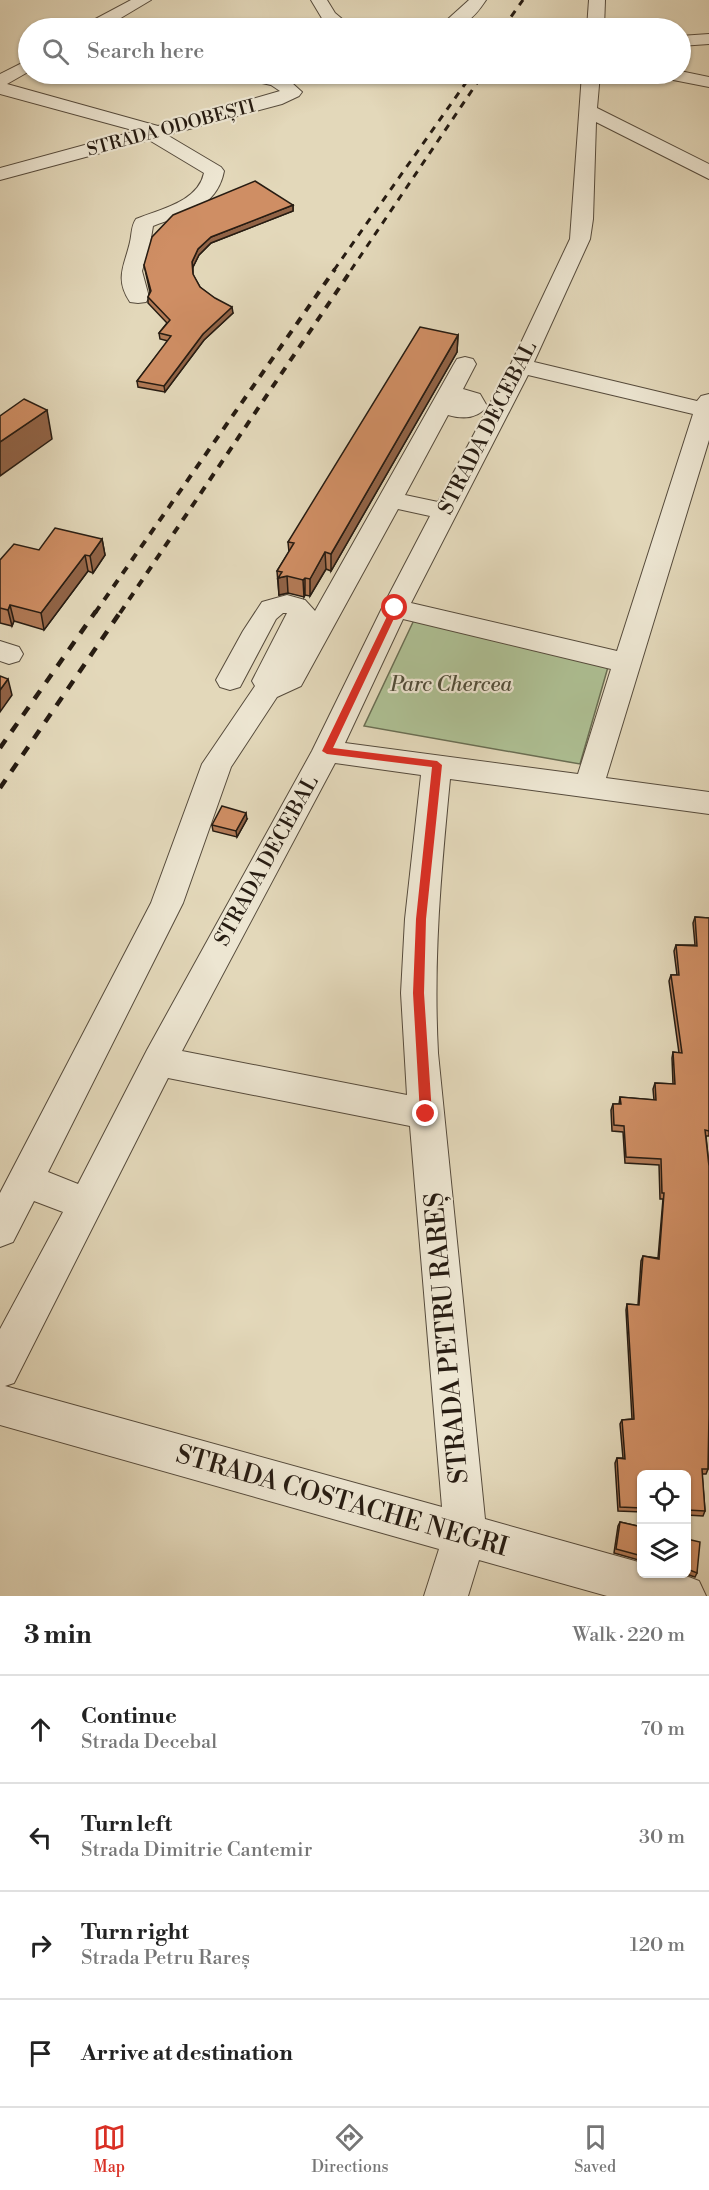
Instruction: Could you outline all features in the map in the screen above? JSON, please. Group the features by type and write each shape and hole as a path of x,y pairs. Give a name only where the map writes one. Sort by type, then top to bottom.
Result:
{"street":[{"path":"111,18 143,0"},
{"path":"319,0 332,18"},
{"path":"460,18 478,0"},
{"path":"598,18 600,3"},
{"path":"691,40 709,39"},
{"path":"0,81 18,71"},
{"path":"691,78 709,82"},
{"name":"STRADA ODOBEȘTI","path":"0,174 275,100 293,92 281,84"},
{"name":"STRADA DECEBAL","path":"0,1369 159,1061 327,751 395,608 521,366 572,260 580,239 583,219 590,84"},
{"path":"0,88 154,132 214,171 212,186 192,204 143,224 131,271 138,297"},
{"path":"587,110 696,164 709,173"},
{"path":"230,680 268,612 279,604 294,605 302,611 266,681 270,685 281,686 291,679 465,364"},
{"path":"521,366 708,407 589,786"},
{"path":"389,499 445,512"},
{"path":"395,608 626,663"},
{"path":"0,1230 167,903 217,764 228,744 270,685"},
{"path":"327,751 709,803"},
{"name":"STRADA PETRU RAREȘ","path":"437,765 421,919 419,972 421,1053 465,1535 446,1596"},
{"path":"159,1061 426,1114"},
{"path":"27,1181 87,1204"},
{"name":"STRADA COSTACHE NEGRI","path":"0,1405 684,1596"}],"green space":[{"name":"Parc Chercea","path":"414,620 608,667 580,764 364,726"}],"building":[{"path":"255,181 293,205 211,237 198,249 192,262 193,274 200,287 232,307 203,334 164,386 137,381 171,336 159,333 170,320 148,297 151,291 144,265 152,237 173,215"},
{"path":"420,327 458,335 331,554 325,552 310,579 303,580 287,576 278,578 282,572 277,571 294,543 288,542"},
{"path":"24,399 47,410 0,442 0,416"},
{"path":"55,528 102,539 90,556 85,555 41,613 10,605 8,610 0,608 0,560 14,544 39,550"},
{"path":"0,676 8,679 0,690"},
{"path":"222,806 246,813 236,831 212,825"},
{"path":"695,917 709,918 709,1131 705,1130 709,1166 709,1415 708,1469 702,1469 705,1511 691,1510 691,1470 637,1470 637,1508 620,1507 617,1458 625,1459 622,1420 634,1419 627,1304 639,1305 643,1256 659,1259 664,1193 662,1193 661,1159 626,1157 624,1126 614,1125 613,1104 621,1104 620,1097 656,1100 655,1083 675,1084 673,1052 682,1053 671,975 679,975 676,945 697,946"},
{"path":"620,1522 637,1526 637,1555 616,1549"},
{"path":"691,1540 700,1542 697,1573 691,1571"}],"railway":[{"path":"510,18 523,0"},
{"path":"334,270 465,84"},
{"path":"351,270 476,84"},
{"path":"95,613 335,269"},
{"path":"120,613 352,269"},
{"path":"0,748 96,611"},
{"path":"0,788 121,611"}],"route":[{"path":"395,608 327,751 437,765 421,919 418,993 426,1114"}]}
